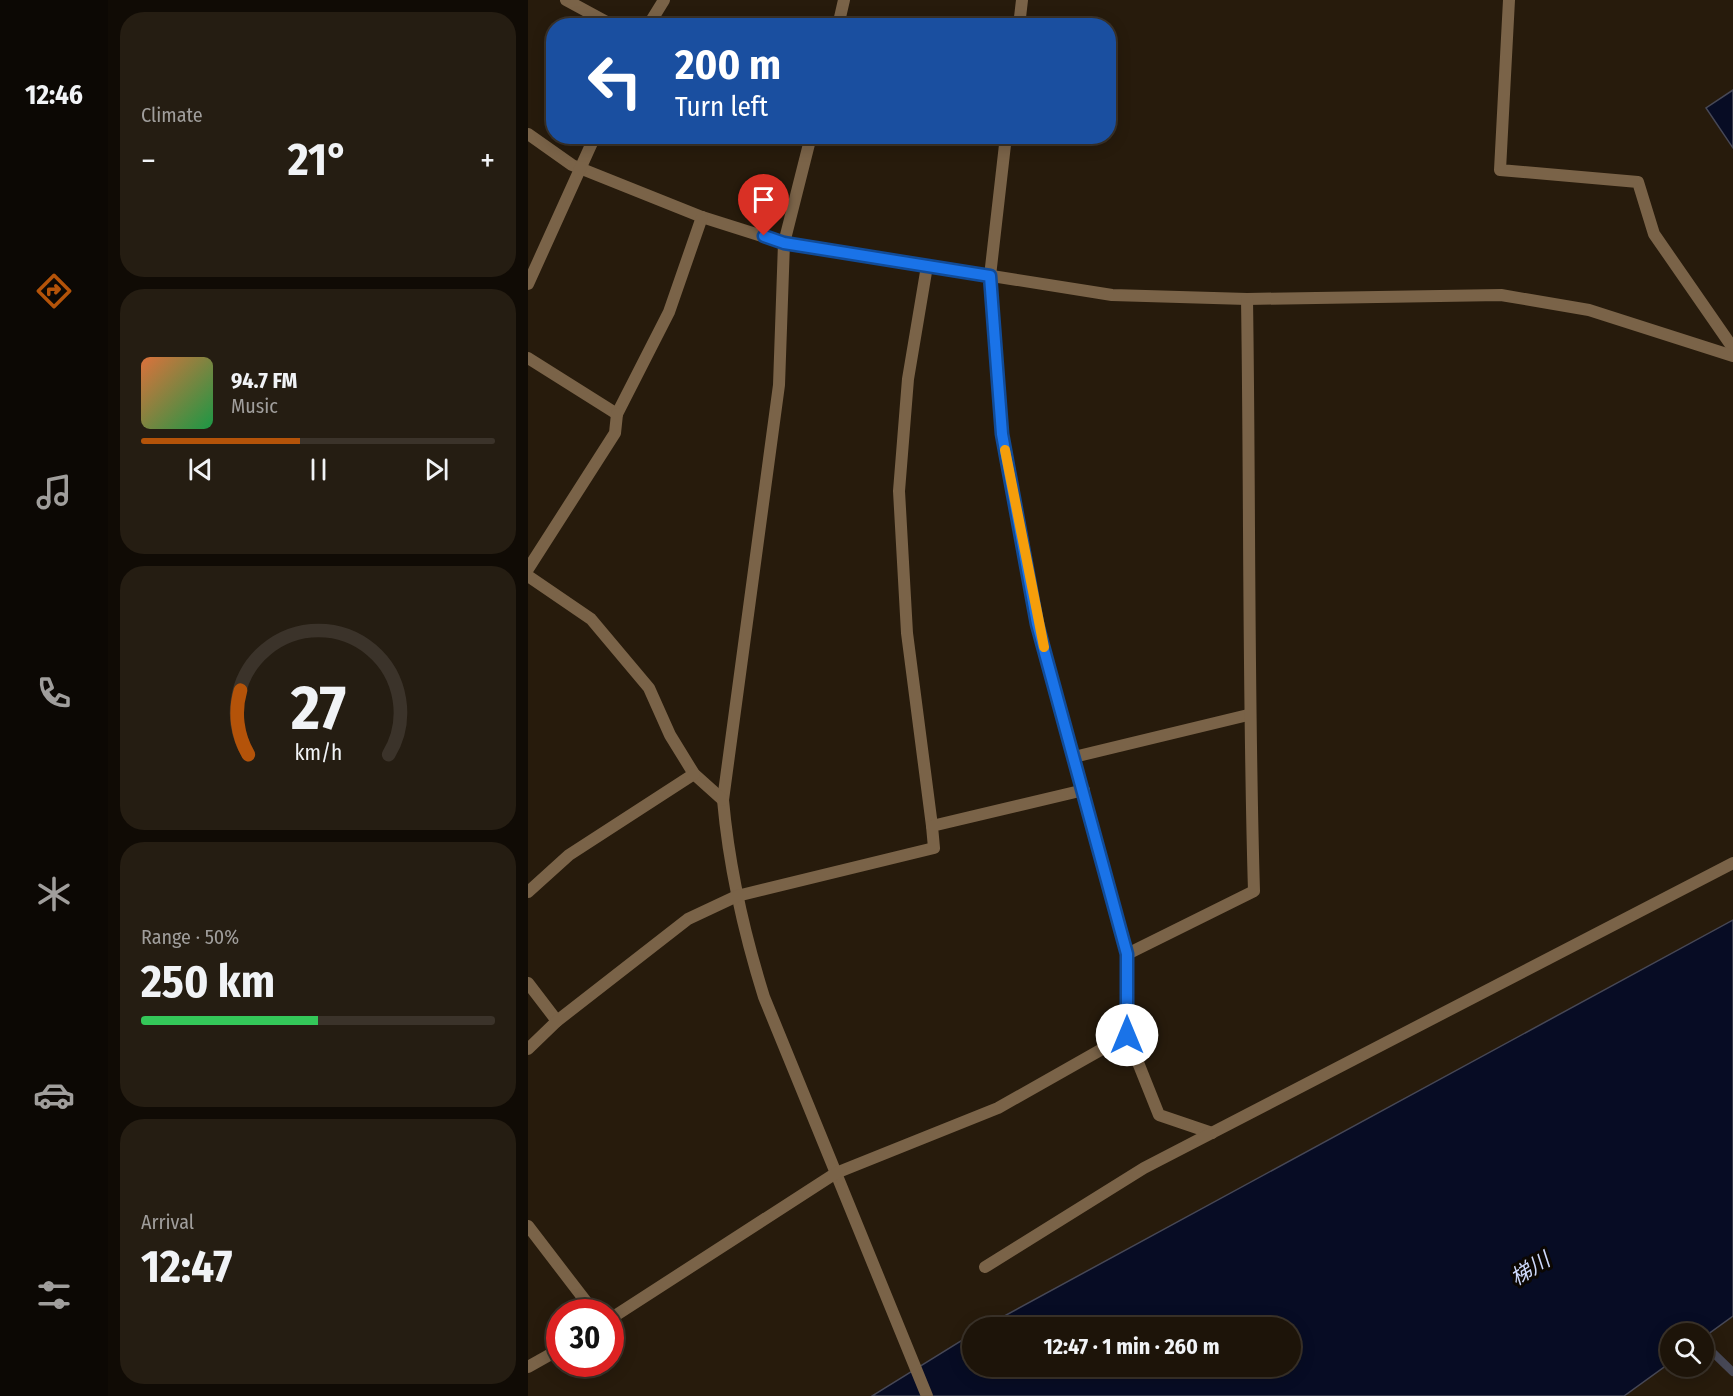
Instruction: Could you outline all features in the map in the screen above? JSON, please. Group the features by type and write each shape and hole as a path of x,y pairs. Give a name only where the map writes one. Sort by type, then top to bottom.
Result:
{"street":[{"path":"566,0 599,18"},
{"path":"653,18 663,0"},
{"path":"840,18 844,0"},
{"path":"1020,18 1022,0"},
{"path":"1509,0 1500,170 1638,183 1654,234 1733,348"},
{"path":"528,134 572,165 702,217 784,243 1112,295 1247,299 1501,295 1589,310 1733,356"},
{"path":"528,284 592,144"},
{"path":"809,144 784,243 779,385 723,800 745,935 764,997 927,1396"},
{"path":"1005,144 990,276 1002,434 1037,624 1127,954 1127,1035 1159,1116 1212,1133"},
{"path":"528,569 615,433 617,414 669,312 702,217"},
{"path":"528,1049 557,1021 688,919 737,896 934,848 907,633 899,491 908,379 927,266"},
{"path":"1127,954 1254,891 1248,715 1251,562 1247,299"},
{"path":"528,357 617,414"},
{"path":"528,576 591,619 649,688 670,735 694,774 723,800"},
{"path":"1074,757 1248,715"},
{"path":"528,892 569,855 694,774"},
{"path":"932,826 1084,790"},
{"path":"985,1267 1144,1168 1733,863"},
{"path":"528,983 557,1021"},
{"path":"624,1310 836,1173 998,1108 1127,1035"},
{"path":"528,1226 584,1299"},
{"path":"528,1367 546,1357"}],"water":[{"path":"1733,90 1733,148 1706,108"},
{"name":"梯川","path":"1733,920 1733,1316 1714,1330 1714,1323 1660,1323 1660,1370 1624,1396 872,1396 962,1340 962,1377 1301,1377 1301,1317 1002,1317"}],"waterway":[{"path":"1714,1354 1733,1372"}],"slow traffic":[{"path":"1005,450 1037,624 1044,647"}],"route":[{"path":"764,236 784,243 990,276 1002,434 1037,624 1127,954 1127,1035"}]}
